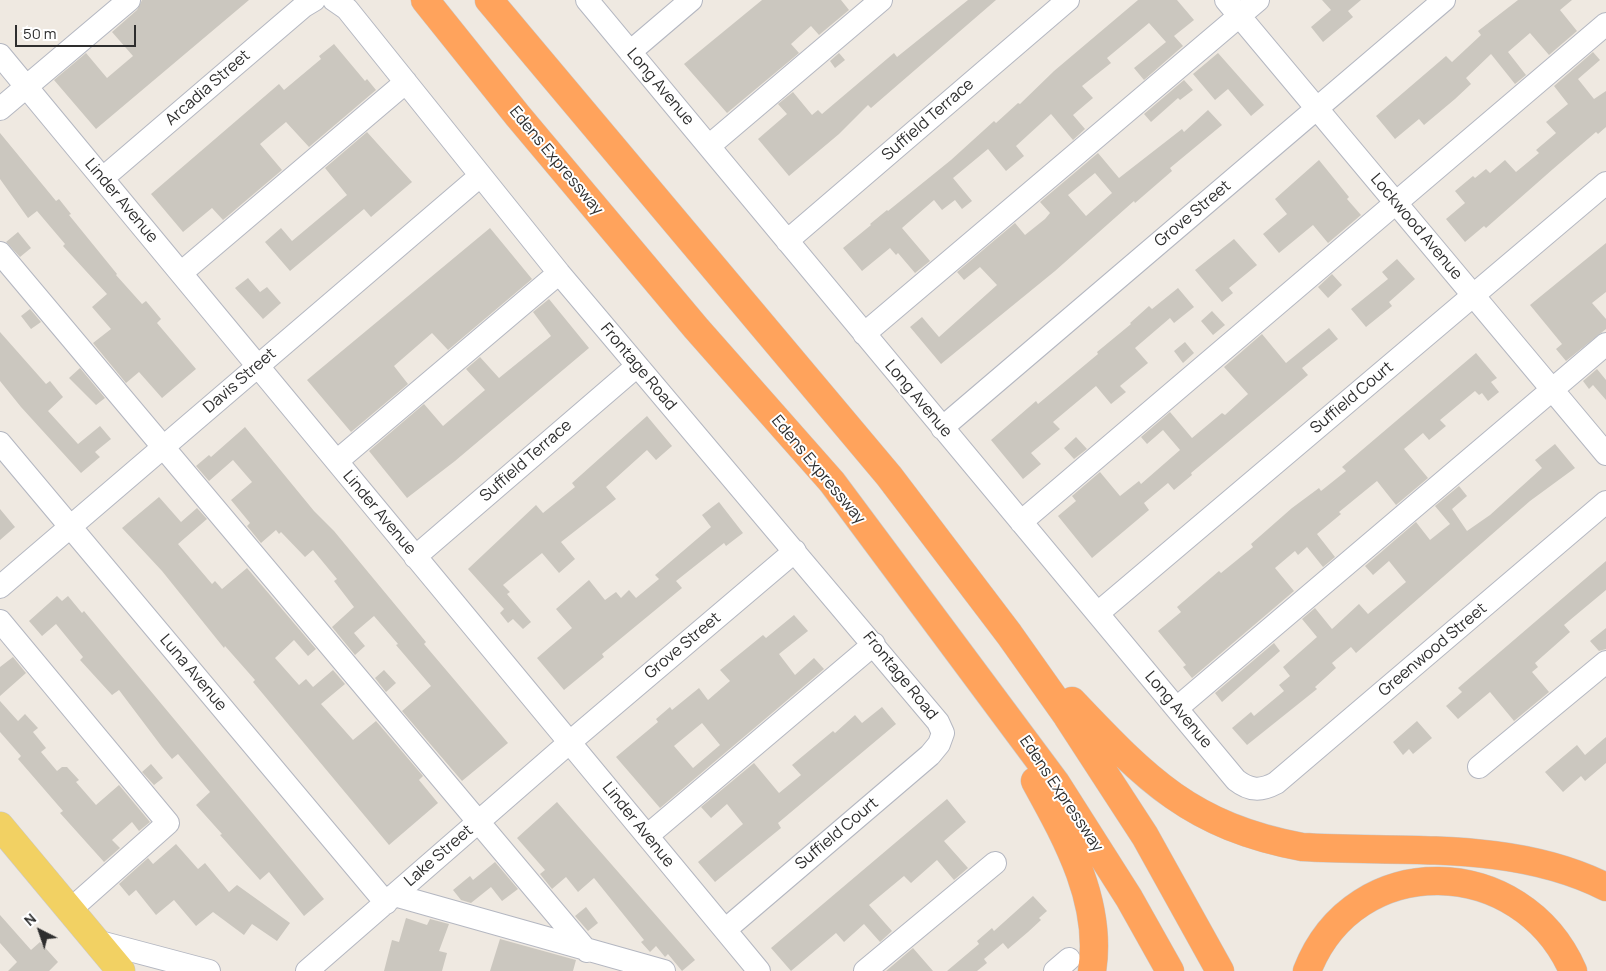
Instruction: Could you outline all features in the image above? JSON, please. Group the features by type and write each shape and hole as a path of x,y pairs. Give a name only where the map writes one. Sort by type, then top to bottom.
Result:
{"highway":[{"name":"Edens Expressway","path":"425,0 518,116 696,328 832,482 1056,783 1129,898 1170,971"},
{"path":"489,0 889,476 1009,634 1067,716 1145,836 1220,971"},
{"path":"1009,634 1141,772 1166,793 1212,820 1257,837 1302,847 1465,853 1529,859 1561,867 1606,887"},
{"path":"986,689 1058,823 1078,867 1087,893 1094,940 1072,967"},
{"path":"1307,971 1329,931 1354,907 1383,891 1401,884 1434,881 1468,884 1502,894 1518,903 1549,930 1560,944 1573,971"}],"main road":[{"path":"0,826 121,971"}],"street":[{"path":"0,109 129,0"},
{"name":"Arcadia Street","path":"103,178 304,6 314,0"},
{"name":"Frontage Road","path":"334,0 347,9 559,274 931,712 943,733"},
{"name":"Long Avenue","path":"587,0 1236,780 1245,787 1256,790"},
{"path":"630,52 691,0"},
{"path":"709,146 881,0"},
{"name":"Suffield Terrace","path":"788,241 1068,0"},
{"path":"864,334 1233,8 1258,0"},
{"name":"Grove Street","path":"942,428 1444,0"},
{"name":"Lockwood Avenue","path":"1233,8 1606,454"},
{"path":"1021,522 1606,24"},
{"name":"Linder Avenue","path":"0,55 759,971"},
{"path":"181,273 406,82"},
{"name":"Davis Street","path":"0,587 480,176"},
{"name":"Suffield Court","path":"1098,613 1606,183"},
{"path":"0,253 587,951"},
{"path":"337,461 559,274"},
{"path":"1177,708 1606,344"},
{"name":"Suffield Terrace","path":"416,557 637,366"},
{"name":"Luna Avenue","path":"0,443 390,899"},
{"name":"Greenwood Street","path":"1256,790 1276,783 1606,502"},
{"name":"Grove Street","path":"570,742 795,551"},
{"path":"0,621 168,823 70,910"},
{"path":"647,836 874,644"},
{"path":"1479,768 1606,662"},
{"name":"Suffield Court","path":"725,930 930,755 939,744 943,733"},
{"name":"Lake Street","path":"308,971 570,742"},
{"path":"865,971 995,863"},
{"path":"390,899 664,971"},
{"path":"96,941 209,971"}],"building":[{"path":"142,0 249,0 96,129 54,80 86,53 107,78 133,56 112,32 137,10"},
{"path":"762,0 841,0 849,10 819,35 811,26 791,44 799,53 727,113 684,64"},
{"path":"968,0 996,0 871,108 868,105 839,134 789,176 758,139 787,114 778,104 793,92 812,115 818,110 822,114 894,53 897,57"},
{"path":"1138,0 1177,0 1194,20 1174,36 1183,46 1144,80 1134,68 1166,42 1149,23 1107,58 1111,63 1082,86 1093,98 1073,115 1085,129 1073,140 1051,114 1016,146 1024,156 1006,171 988,149 953,178 972,201 962,209 955,200 942,210 934,200 902,228 930,261 915,273 898,253 896,255 890,248 862,271 843,248 887,210 951,160 994,121 996,123 1018,103 1020,104 1054,71"},
{"path":"1322,0 1361,0 1348,11 1353,17 1323,42 1311,27 1331,10"},
{"path":"1518,0 1572,0 1560,10 1577,31 1549,55 1530,33 1508,52 1526,75 1515,84 1491,54 1466,78 1471,84 1455,99 1424,125 1419,119 1395,139 1376,116 1446,56 1452,62 1481,35 1478,31"},
{"path":"334,44 365,81 367,79 376,90 309,147 286,122 260,144 282,170 223,220 212,208 183,232 151,194 279,84 284,90 321,59 319,56"},
{"path":"1593,52 1600,60 1578,79 1594,99 1606,91 1606,127 1598,134 1596,132 1486,228 1484,226 1465,242 1446,219 1465,203 1455,191 1473,176 1475,178 1486,169 1490,173 1505,160 1516,172 1539,153 1536,150 1556,133 1546,122 1568,104 1554,86"},
{"path":"839,53 845,60 835,68 830,61"},
{"path":"1218,53 1264,105 1251,116 1228,89 1215,100 1193,74"},
{"path":"1184,80 1193,90 1180,100 1178,98 1151,122 1144,114"},
{"path":"1208,110 1222,125 1170,168 1172,171 1135,203 1134,201 1055,271 941,364 910,327 922,317 939,337 997,285 980,267 964,280 957,272 1015,223 1025,235 1045,219 1050,213 1040,202 1098,153 1119,178 1182,129 1184,132","holes":["1095,173 1112,193 1086,216 1068,195"]},
{"path":"367,132 412,182 371,217 364,209 290,271 265,242 281,228 292,241 347,195 325,168"},
{"path":"0,133 56,201 59,199 71,214 69,215 116,275 142,304 146,301 161,319 157,323 196,369 162,398 139,372 126,383 93,343 111,329 92,307 107,294 63,246 65,244 37,211 28,218 0,179"},
{"path":"1319,160 1361,215 1328,243 1313,225 1279,253 1263,234 1287,214 1275,199"},
{"path":"490,228 532,279 448,350 432,333 394,366 408,384 351,432 307,380"},
{"path":"18,232 31,248 20,257 6,242"},
{"path":"1234,239 1257,265 1229,288 1233,293 1222,302 1195,270"},
{"path":"1606,243 1606,292 1592,303 1606,319 1606,329 1566,361 1556,349 1562,344 1530,305"},
{"path":"1397,259 1415,279 1389,302 1392,306 1366,327 1351,309 1388,279 1382,272"},
{"path":"1332,274 1342,285 1328,298 1318,287"},
{"path":"248,278 260,292 267,287 281,303 263,319 235,288"},
{"path":"1178,288 1194,307 1174,323 1170,318 1135,348 1148,363 1120,386 1126,392 1111,404 1096,386 1053,422 1060,429 1031,453 1041,464 1023,479 991,440 1036,401 1038,404 1098,354 1097,352 1131,324 1149,306 1152,309"},
{"path":"549,299 589,348 455,461 407,498 369,451 424,404 443,426 485,390 466,369 480,357 499,378 551,336 533,312"},
{"path":"30,309 41,322 31,329 21,316"},
{"path":"1212,311 1225,325 1213,335 1201,321"},
{"path":"1329,328 1338,339 1302,368 1308,375 1191,473 1192,475 1174,490 1168,483 1144,503 1149,510 1092,558 1058,516 1076,501 1072,496 1100,472 1120,496 1139,481 1141,484 1180,450 1163,430 1147,444 1141,437 1170,412 1192,438 1222,413 1225,415 1248,394 1224,367 1262,334 1286,363"},
{"path":"0,332 46,384 50,381 63,397 48,411 78,444 100,426 111,439 95,452 100,457 81,473 0,381"},
{"path":"1185,342 1194,353 1183,363 1174,351"},
{"path":"1476,353 1497,378 1491,382 1499,392 1488,401 1482,393 1479,395 1475,391 1440,420 1446,426 1429,440 1423,433 1404,449 1428,478 1396,505 1377,481 1339,512 1341,514 1317,534 1335,557 1323,567 1307,547 1298,555 1295,551 1275,568 1294,591 1192,678 1183,667 1186,665 1158,631 1181,612 1177,607 1219,571 1221,573 1253,547 1251,544 1292,508 1319,488 1321,491 1346,471 1342,467"},
{"path":"80,368 105,398 96,405 69,378"},
{"path":"1597,369 1606,380 1606,400 1593,385 1589,389 1583,381"},
{"path":"647,416 672,446 656,460 647,450 606,487 616,499 561,542 575,559 559,573 542,553 503,585 510,592 507,594 531,622 523,629 513,619 508,623 500,613 504,609 468,569 536,505 543,513 575,487 572,483"},
{"path":"245,427 314,511 334,531 426,642 424,644 508,743 462,781 402,711 431,686 396,645 398,644 374,616 354,633 365,646 355,655 332,627 354,607 334,581 337,579 313,550 305,557 281,532 279,534 276,530 261,543 247,526 250,523 231,500 252,482 233,460 209,481 196,466 209,455 211,457"},
{"path":"1076,437 1087,449 1074,459 1064,448"},
{"path":"1555,444 1575,468 1530,501 1356,653 1351,647 1332,663 1336,668 1315,687 1317,689 1247,745 1232,728 1251,712 1254,716 1284,691 1279,685 1290,676 1283,667 1317,637 1302,619 1315,608 1332,629 1359,604 1368,614 1406,582 1389,561 1373,575 1365,566 1416,522 1430,540 1450,524 1435,506 1459,486 1467,496 1452,509 1467,531 1490,515 1542,468 1535,460"},
{"path":"159,497 181,522 197,508 207,519 178,544 212,584 215,581 222,589 247,568 316,649 308,656 294,640 275,658 299,685 306,679 313,687 333,670 345,684 321,704 353,740 376,721 423,776 419,780 438,803 389,845 253,682 255,680 225,646 224,648 162,571 122,528"},
{"path":"719,502 743,533 726,546 724,543 676,581 682,588 602,654 604,657 564,690 537,658 572,628 556,609 589,580 605,600 616,592 621,598 629,590 636,598 659,579 655,575 711,527 702,515"},
{"path":"0,509 15,527 0,540"},
{"path":"1606,561 1606,590 1564,625 1570,632 1535,663 1538,667 1532,672 1549,692 1514,721 1490,692 1458,719 1446,706 1462,692 1458,688"},
{"path":"57,596 62,601 68,596 82,613 84,611 324,899 304,916 269,872 260,880 220,835 222,834 196,805 210,792 178,754 172,759 119,690 112,695 80,660 83,657 56,624 42,636 29,621"},
{"path":"794,615 808,631 779,654 795,675 814,658 824,669 660,808 616,757 658,722 656,719 670,707 672,710 699,688 708,700 730,681 720,670 763,635 766,638","holes":["702,723 720,745 693,768 674,746"]},
{"path":"1606,628 1606,649 1599,651 1590,641"},
{"path":"1274,643 1280,651 1222,702 1215,693"},
{"path":"13,657 26,673 0,696 0,667"},
{"path":"384,670 396,683 386,692 375,678"},
{"path":"0,701 18,721 25,714 38,728 33,732 46,748 41,752 57,771 62,767 67,767 79,780 76,782 96,805 119,785 150,822 139,831 132,822 112,840 120,848 104,862 60,813 63,811 18,759 21,756 0,732"},
{"path":"882,707 896,724 778,823 781,828 715,882 698,862 743,824 727,804 711,818 701,807 754,763 779,793 801,775 792,765 833,731 835,733 855,715 862,723"},
{"path":"1417,721 1432,738 1413,754 1409,749 1403,755 1393,742"},
{"path":"1606,737 1606,763 1585,781 1581,776 1563,792 1545,772 1577,745 1585,755"},
{"path":"151,764 163,778 154,785 142,772"},
{"path":"947,799 966,822 944,841 968,868 954,880 937,860 911,883 904,876 869,905 892,931 880,942 864,924 844,942 836,933 791,971 771,948"},
{"path":"557,802 695,960 682,971 668,954 665,957 656,946 650,952 641,942 644,940 594,878 578,892 566,877 552,889 540,874 545,870 517,838"},
{"path":"176,844 198,869 205,863 229,892 237,885 290,923 277,941 252,924 244,935 213,912 196,926 174,900 156,915 136,890 129,896 119,884 148,858 153,864"},
{"path":"495,862 518,889 502,901 491,887 471,903 461,900 453,890 470,876 473,880"},
{"path":"1033,896 1047,911 1039,918 1041,920 1028,932 1008,949 1003,943 984,959 987,963 977,971 947,971 979,944 977,941 992,928 994,931"},
{"path":"586,907 598,923 588,931 575,916"},
{"path":"0,915 31,950 40,942 58,962 49,971 8,971 17,962 0,943"},
{"path":"406,918 427,925 430,919 449,924 439,951 447,953 442,971 384,971 392,940 399,942"},
{"path":"500,939 576,960 573,971 490,971"},
{"path":"913,948 933,971 886,971"}]}
